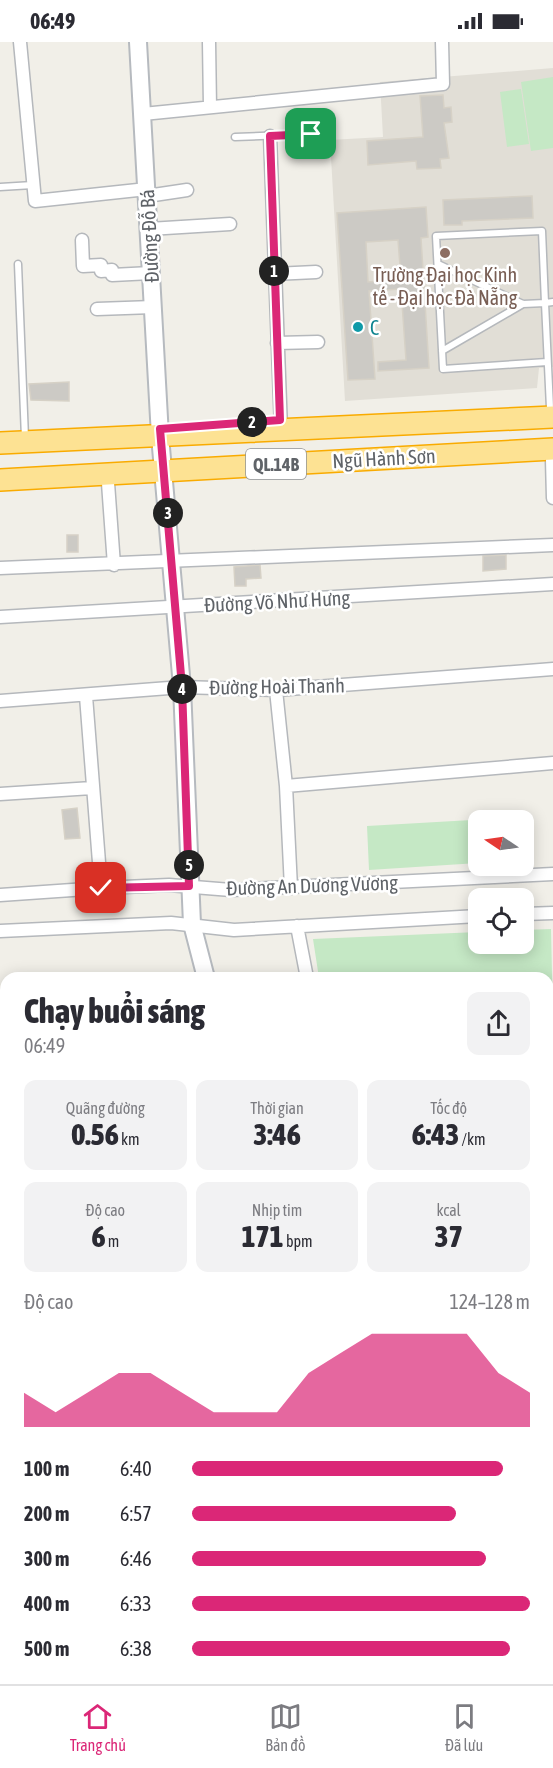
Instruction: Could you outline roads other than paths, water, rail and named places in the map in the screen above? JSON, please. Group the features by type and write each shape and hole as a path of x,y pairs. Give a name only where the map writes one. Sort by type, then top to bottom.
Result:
{"highway":[{"name":"Ngũ Hành Sơn","path":"0,443 25,438 189,434 280,424 552,412"},
{"name":"Ngũ Hành Sơn","path":"0,480 164,475 552,454"}],"street":[{"path":"20,42 35,201 187,190"},
{"name":"Đường Đỗ Bá","path":"138,42 160,433 177,607 182,687 189,886 192,924 204,972"},
{"path":"209,42 210,107"},
{"path":"143,114 443,84 442,42"},
{"path":"270,136 280,424"},
{"path":"149,229 230,224"},
{"path":"82,240 83,266 101,265 101,271 112,270 112,275 151,273"},
{"path":"274,274 316,272"},
{"path":"97,309 153,307"},
{"path":"277,343 318,342"},
{"name":"Ngũ Hành Sơn","path":"160,433 280,424"},
{"path":"0,435 25,438"},
{"path":"552,454 553,498"},
{"name":"Ngũ Hành Sơn","path":"0,489 108,483 164,475"},
{"path":"108,483 114,565"},
{"path":"0,568 553,545"},
{"name":"Đường Võ Như Hưng","path":"0,617 553,584"},
{"name":"Đường Hoài Thanh","path":"0,701 182,687 276,690 553,669"},
{"path":"276,690 286,786 291,888"},
{"path":"86,696 101,888"},
{"path":"286,786 553,763"},
{"path":"0,795 92,788"},
{"name":"Đường An Dương Vương","path":"0,895 101,888 189,886 231,890 291,888 553,874"},
{"path":"534,914 553,914"},
{"name":"Đường An Dương Vương","path":"0,931 171,923 234,930 468,917"},
{"path":"297,926 306,972"}],"lane":[{"path":"235,137 311,134"},
{"path":"0,187 33,185"},
{"path":"547,362 443,369 436,236 541,230 547,362 552,412"},
{"path":"18,264 25,438"},
{"path":"438,264 523,304"},
{"path":"442,351 523,304 553,302"}],"place":[{"name":"Trường Đại học Kinh tế - Đại học Đà Nẵng","path":"445,253"},
{"name":"C","path":"358,327"}]}
